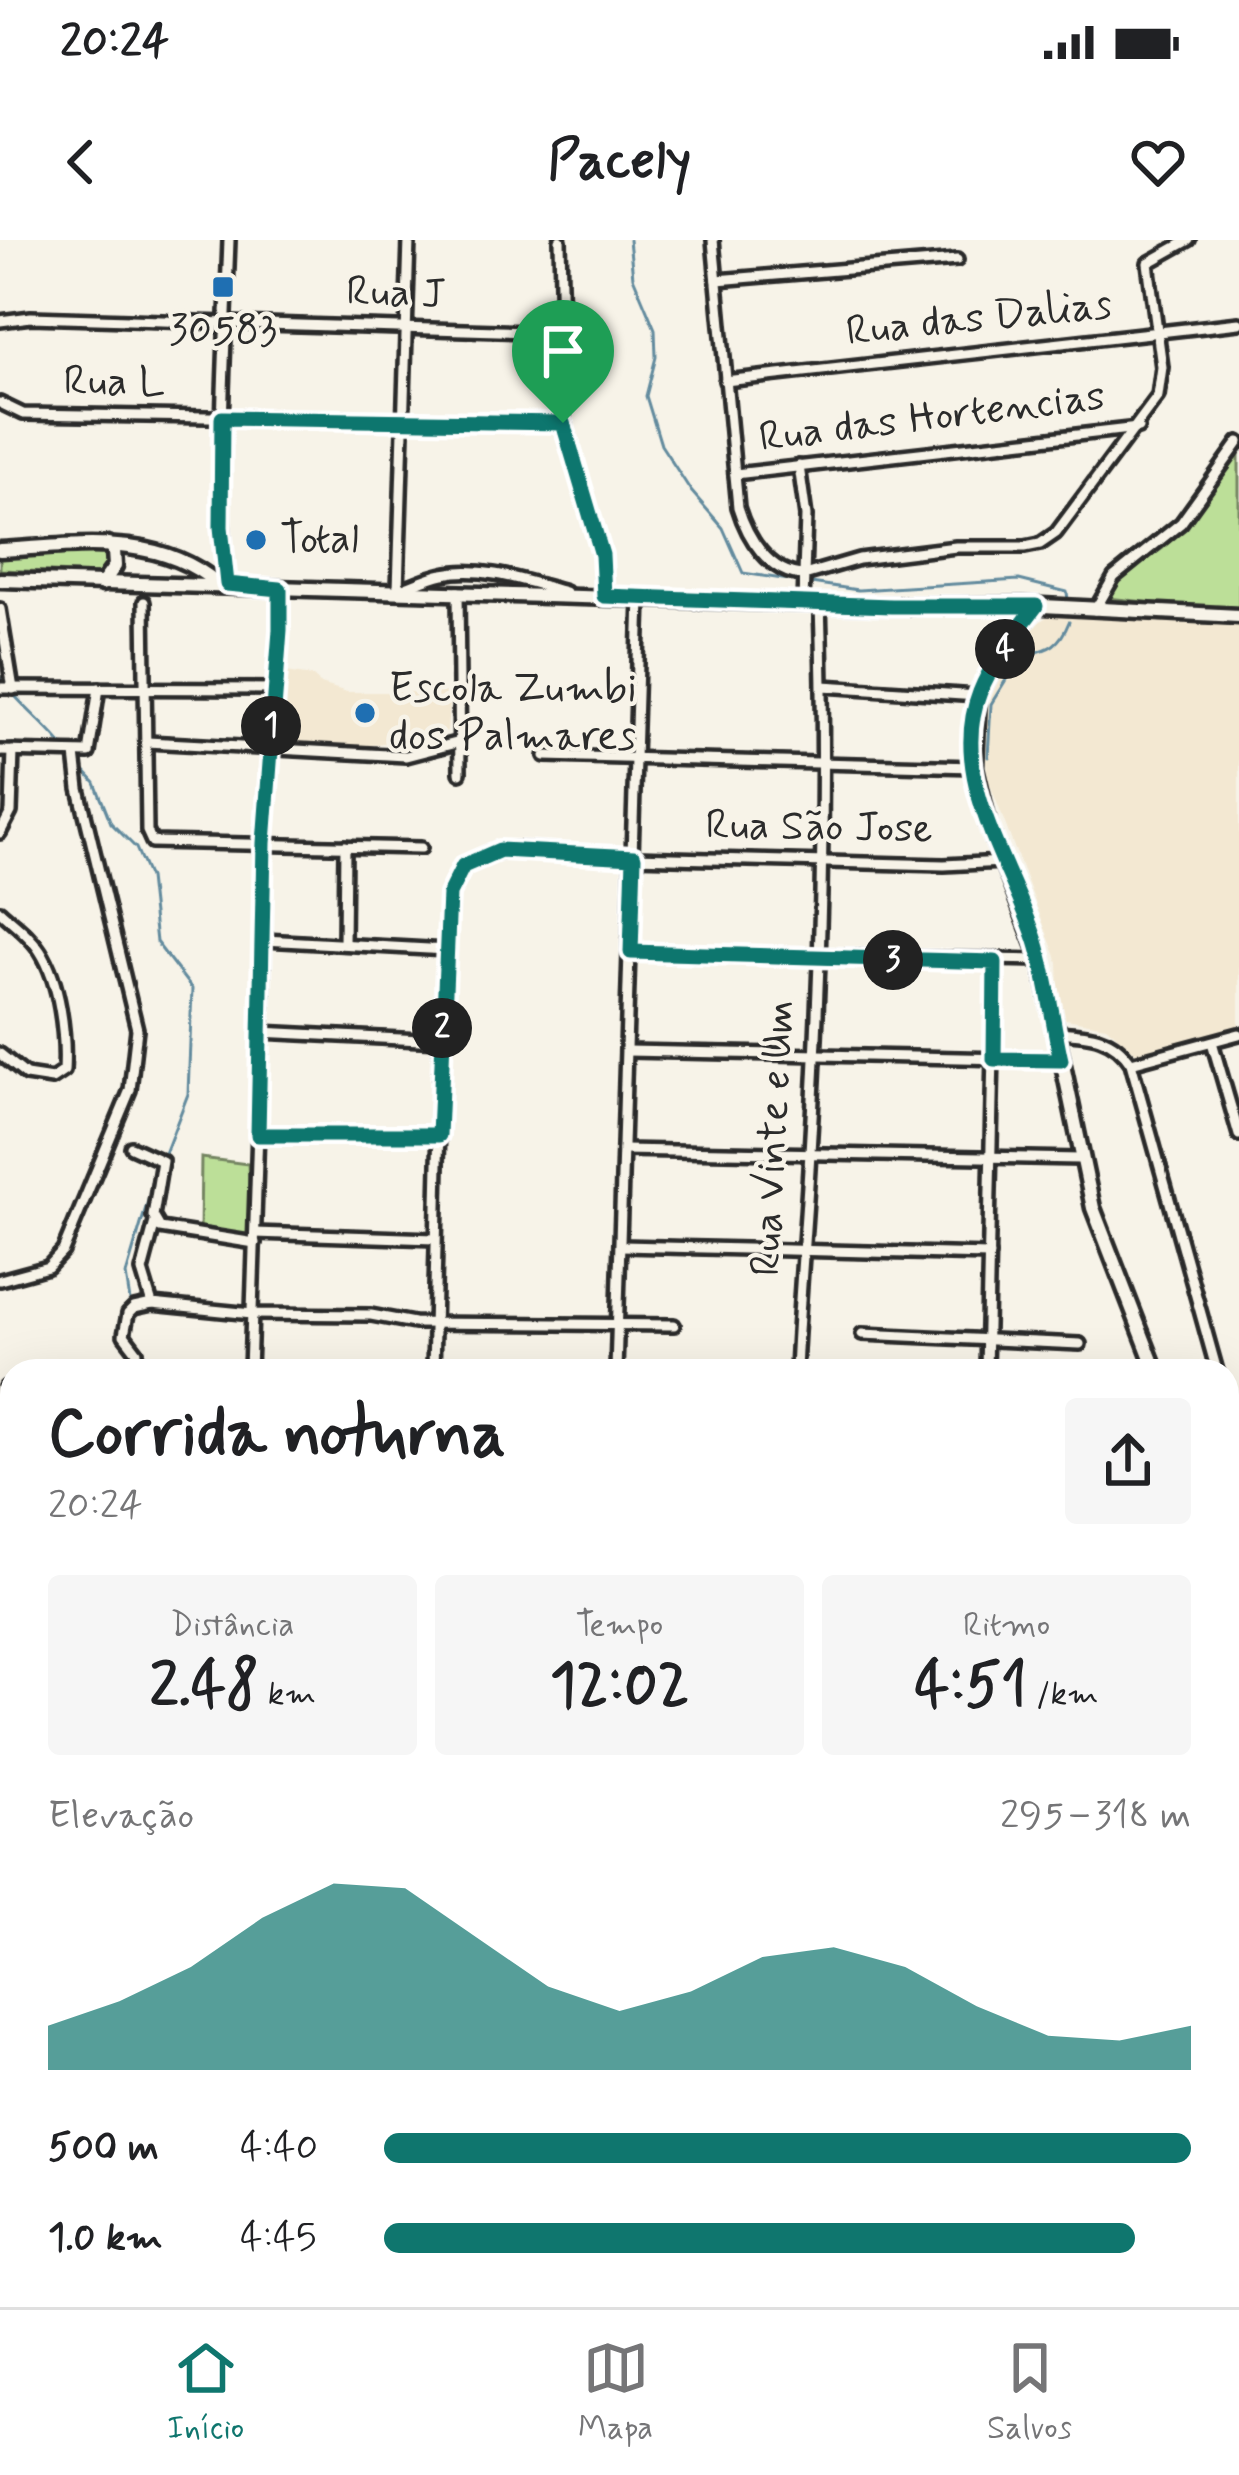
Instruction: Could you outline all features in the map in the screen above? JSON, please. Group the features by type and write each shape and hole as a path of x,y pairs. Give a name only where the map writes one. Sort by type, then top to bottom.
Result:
{"main road":[{"path":"0,550 107,543 159,553 222,584"},
{"path":"102,584 115,566 114,550 107,543"},
{"path":"0,580 891,606 1036,606 1239,616"},
{"path":"1036,606 995,662 978,696 975,767 983,806 1041,960 1080,1159 1102,1233 1151,1359"}],"street":[{"path":"222,584 222,418 230,240"},
{"path":"409,240 398,590 445,573 469,573 500,575 576,595"},
{"path":"560,240 563,423 602,555 604,596"},
{"path":"713,240 738,507 749,535 771,562 783,571 804,575 859,559 956,547 1040,544 1056,533 1158,396 1162,368 1148,262 1190,240"},
{"path":"717,280 957,260"},
{"name":"Rua J","path":"0,321 31,316 563,333"},
{"name":"Rua das Dalias","path":"725,381 1239,323"},
{"name":"Rua L","path":"0,404 23,414 563,423"},
{"name":"Rua das Hortencias","path":"735,474 1138,428"},
{"path":"1095,610 1114,577 1181,523 1239,442"},
{"path":"799,466 806,516 802,601"},
{"path":"250,1359 264,843 280,589"},
{"path":"458,592 460,773"},
{"path":"617,1359 640,598"},
{"path":"144,602 147,831 158,844 421,848"},
{"name":"Rua Vinte e Um","path":"796,1359 817,958 823,686 820,602"},
{"path":"0,609 13,688"},
{"path":"823,686 978,696"},
{"path":"0,688 275,688"},
{"path":"0,751 89,753 99,688"},
{"path":"147,742 406,756 460,742"},
{"path":"0,833 11,812 13,751"},
{"path":"0,1280 48,1267 57,1260 130,1090 135,1067 137,1029 79,789 75,754"},
{"path":"545,756 975,767"},
{"path":"344,944 345,846"},
{"name":"Rua São Jose","path":"433,1359 441,1041 452,883 463,866 476,858 516,849 634,857 944,865 1003,862"},
{"path":"0,911 36,945 49,968 64,1071 52,1079 26,1075 0,1054"},
{"path":"264,940 447,950"},
{"path":"631,952 1041,960"},
{"path":"986,1359 995,962"},
{"path":"260,1031 441,1041"},
{"path":"1055,1032 1107,1039 1131,1063 1214,1359"},
{"path":"1131,1063 1239,1034"},
{"path":"1211,1042 1239,1135"},
{"path":"627,1051 1061,1060"},
{"path":"258,1135 439,1135"},
{"path":"130,1147 160,1159 155,1222 142,1271 152,1304"},
{"path":"623,1150 1080,1159"},
{"path":"155,1222 168,1231 255,1238 435,1239"},
{"path":"622,1246 989,1255"},
{"path":"136,1359 137,1352 124,1335 128,1314 134,1307 152,1304 252,1314 371,1315 434,1324 674,1325"},
{"path":"862,1334 1080,1344"}],"shaded area":[{"path":"1051,614 1239,623 1239,1028 1139,1055 1106,1026 1060,1018 1058,962 988,779 981,723 1006,658 1029,629"},
{"name":"Escola Zumbi dos Palmares","path":"280,671 312,676 347,692 450,692 447,731 367,746 283,742"}],"green space":[{"path":"1239,449 1239,612 1108,598 1120,578 1163,548"},
{"path":"100,551 112,562 102,574 0,570 0,557"},
{"path":"201,1158 248,1164 252,1240 200,1232"}],"waterway":[{"path":"629,240 633,277 655,329 656,357 646,396 661,445 723,528 743,573 796,581"},
{"path":"811,583 858,590 1019,580 1067,592 1068,600"},
{"path":"988,757 991,704 1020,657 1056,643 1069,622"},
{"path":"0,678 3,681"},
{"path":"15,696 67,751"},
{"path":"83,770 95,783 111,823 136,848 149,878 156,942 192,989 188,1094 164,1156"},
{"path":"130,1301 126,1275 157,1170"},
{"path":"131,1340 133,1318"},
{"path":"130,1349 130,1359"}],"place":[{"name":"30583","path":"223,287"},
{"name":"Total","path":"256,540"},
{"name":"Escola Zumbi dos Palmares","path":"365,713"}],"route":[{"path":"222,418 563,423 602,555 604,596 1036,606 995,662 978,696 973,740 979,792 1035,940 1061,1060 994,1059 995,962 631,952 634,857 500,850 463,866 449,894 439,1135 258,1135 264,843 280,589 227,584 221,527 222,418"}]}
